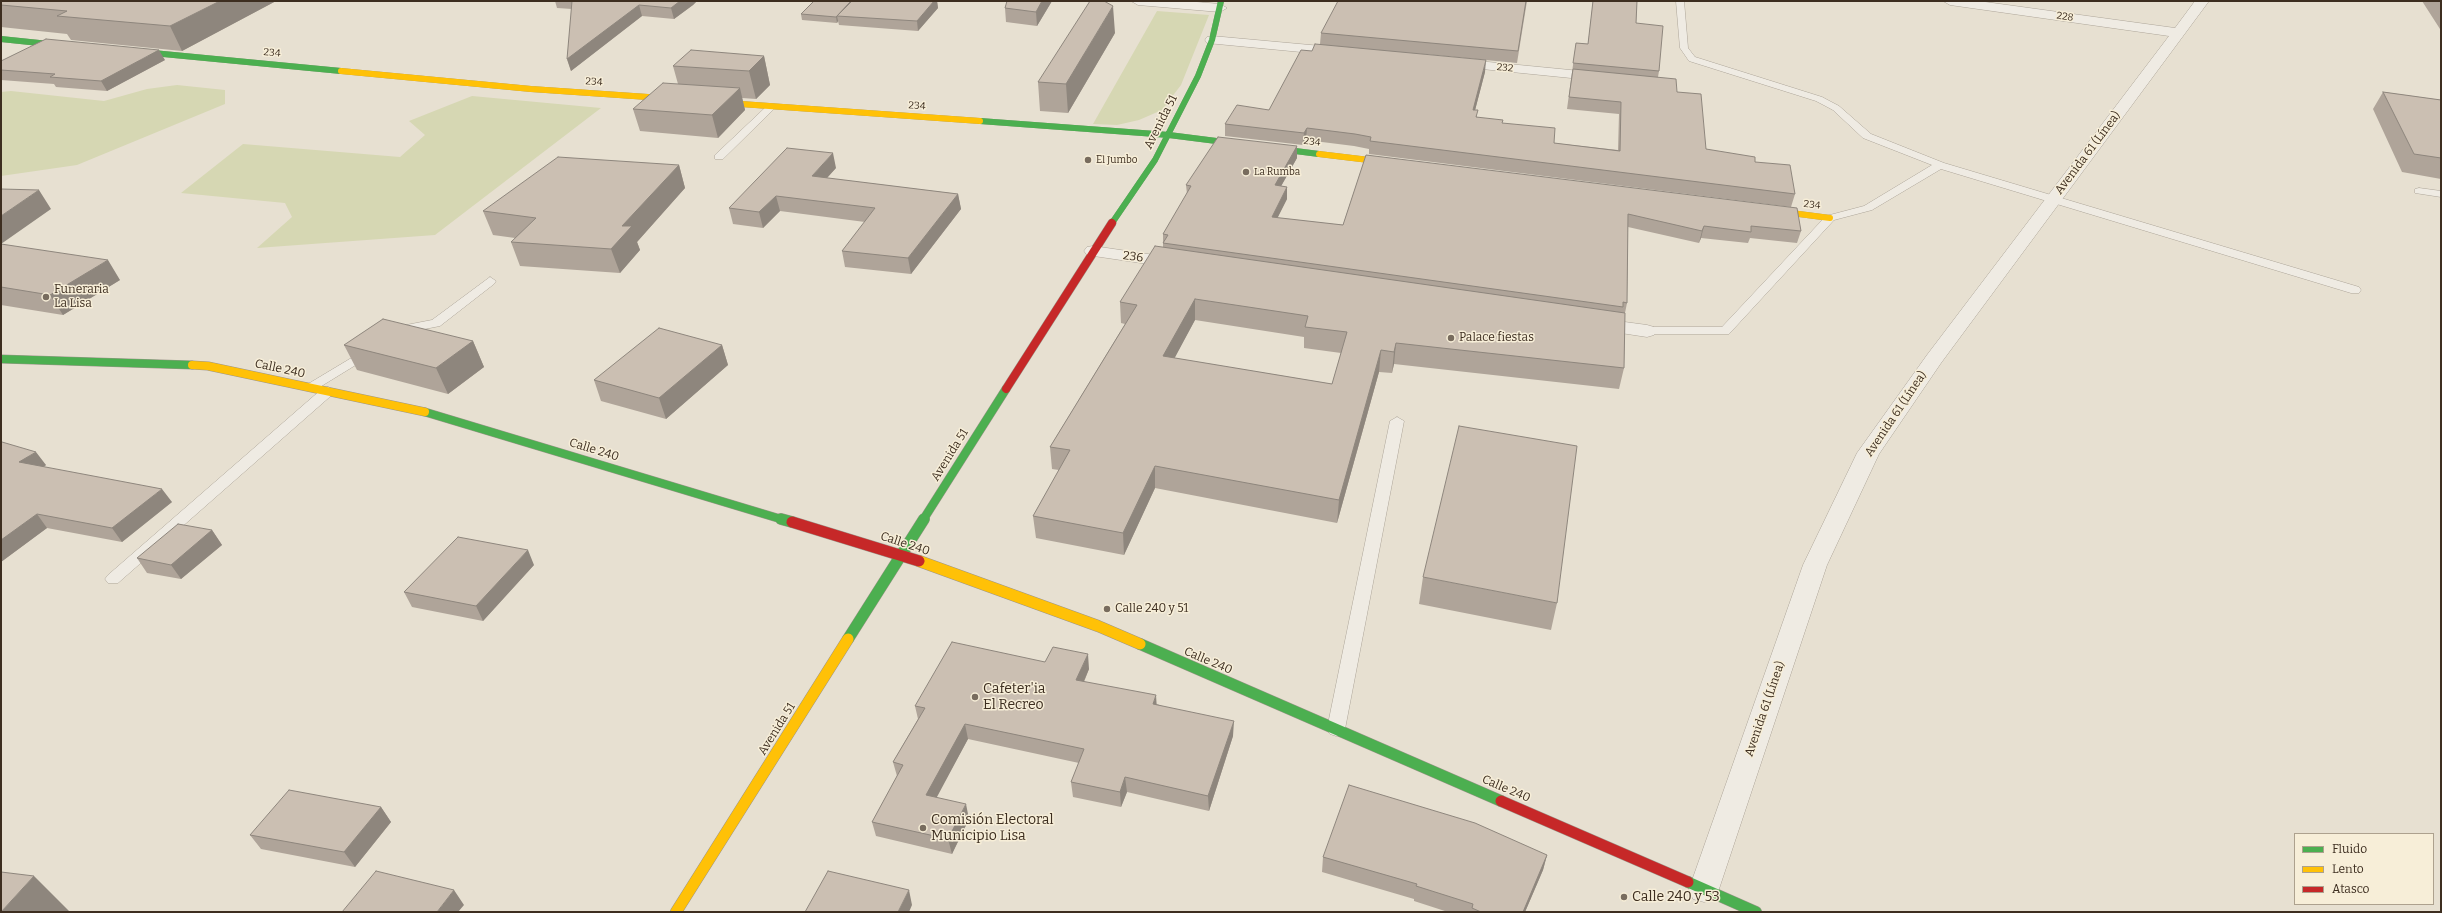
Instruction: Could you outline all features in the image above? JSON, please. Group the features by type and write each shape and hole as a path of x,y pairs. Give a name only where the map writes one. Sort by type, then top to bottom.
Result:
{"street":[{"path":"1138,1 1220,5"},
{"name":"228","path":"1950,1 2179,34"},
{"name":"Avenida 61 (Línea)","path":"1704,889 1815,565 1868,453 1934,359 2179,34 2202,1"},
{"name":"Avenida 51","path":"676,912 1093,251 1155,160 1198,76 1212,40 1220,5"},
{"path":"1,39 81,47"},
{"path":"1212,40 1354,53"},
{"name":"234","path":"120,50 531,89 687,100"},
{"name":"232","path":"1441,62 1614,79"},
{"name":"234","path":"702,101 1169,135 1405,165"},
{"name":"234","path":"1759,209 1830,218"},
{"name":"236","path":"1093,251 1196,266"},
{"path":"1576,321 1647,331"},
{"name":"Calle 240","path":"1,359 208,366 408,407 901,555 1098,626 1756,912"}],"lane":[{"path":"1680,1 1684,48 1692,59 1709,66 1819,99 1836,108 1867,136 1940,165 2355,290"},
{"path":"719,157 772,106"},
{"path":"1647,331 1725,331 1830,218 1868,208 1940,165"},
{"path":"2419,191 2441,194"},
{"path":"391,338 405,329 436,323 490,281"},
{"path":"310,387 378,346"},
{"path":"113,580 328,391"},
{"path":"1336,729 1397,421"}],"green space":[{"path":"1157,11 1209,15 1181,85 1162,110 1139,120 1117,125 1093,124"},
{"path":"177,85 225,90 225,104 77,165 1,176 1,92 11,91 104,101 147,89"},
{"path":"472,96 601,108 435,235 257,248 292,217 285,203 181,193 243,144 400,157 425,135 409,121"}],"building":[{"path":"1,1 220,1 170,26 57,16 67,11 1,5"},
{"path":"572,1 680,1 671,8 639,5 567,59"},
{"path":"814,1 851,1 836,17 801,14"},
{"path":"852,1 934,1 917,21 837,16"},
{"path":"1007,1 1042,1 1036,12 1005,8"},
{"path":"1090,1 1104,1 1113,6 1066,84 1038,82"},
{"path":"1338,1 1526,1 1518,51 1321,33"},
{"path":"1593,1 1637,1 1636,23 1663,26 1659,71 1573,63 1576,43 1588,44"},
{"path":"46,39 159,50 101,81 50,77 55,74 1,70 1,61"},
{"path":"1315,44 1486,60 1473,110 1478,110 1476,117 1503,120 1502,123 1555,128 1554,143 1620,151 1621,102 1569,97 1573,69 1676,79 1677,92 1701,94 1706,149 1755,157 1755,162 1790,165 1795,194 1370,141 1371,137 1307,128 1304,133 1225,124 1237,105 1269,110 1301,50 1312,51"},
{"path":"691,50 764,56 749,71 673,66"},
{"path":"663,83 740,88 712,115 633,109"},
{"path":"2383,92 2441,100 2441,158 2414,154"},
{"path":"1218,137 1297,146 1275,185 1287,187 1272,217 1343,225 1366,155 1797,208 1801,231 1751,226 1751,232 1704,226 1702,231 1628,214 1627,303 1623,302 1623,307 1163,243 1168,235 1163,234 1191,186 1186,185"},
{"path":"787,148 833,153 812,176 958,194 908,258 842,251 875,208 776,196 759,212 729,208"},
{"path":"558,157 679,165 622,226 632,226 611,249 511,242 536,218 483,211"},
{"path":"1,189 39,190 1,216"},
{"path":"1,244 108,260 50,295 1,287"},
{"path":"1155,246 1625,313 1624,368 1396,343 1394,352 1381,350 1339,500 1155,466 1123,533 1033,516 1070,450 1050,447 1137,305 1120,302","holes":["1195,299 1308,316 1305,327 1347,332 1332,384 1163,356"]},
{"path":"383,319 473,341 436,368 344,345"},
{"path":"659,328 722,345 659,398 594,380"},
{"path":"1459,426 1577,446 1557,603 1423,577"},
{"path":"1,442 36,452 19,462 162,489 112,528 37,514 1,540"},
{"path":"178,524 212,530 171,565 137,558"},
{"path":"458,537 528,550 476,606 404,592"},
{"path":"952,642 1045,662 1053,647 1088,654 1076,680 1156,695 1153,704 1234,721 1208,796 1125,777 1120,792 1071,782 1084,749 965,724 926,795 966,804 948,839 872,822 903,765 893,762 925,708 915,706"},
{"path":"1349,785 1475,823 1547,855 1523,912 1481,912 1472,908 1473,904 1416,886 1417,884 1323,857"},
{"path":"289,790 381,807 344,852 250,835"},
{"path":"376,871 454,890 437,912 342,912"},
{"path":"828,871 909,890 898,912 805,912"},
{"path":"1,872 34,876 1,912"}],"traffic: fast":[{"path":"1112,223 1155,160 1198,76 1212,40 1221,1"},
{"path":"1,39 68,46"},
{"path":"132,51 341,71"},
{"path":"980,121 1169,135 1319,154"},
{"path":"1,359 192,365"},
{"path":"848,639 1006,389"},
{"path":"425,412 792,522"},
{"path":"1140,644 1501,801"},
{"path":"1688,882 1756,912"}],"traffic: slow":[{"path":"341,71 531,89 677,99"},
{"path":"713,102 980,121"},
{"path":"1319,154 1394,163"},
{"path":"1768,210 1830,218"},
{"path":"192,365 208,366 425,412"},
{"path":"919,561 1098,626 1140,644"},
{"path":"676,912 848,639"}],"traffic: jam":[{"path":"1006,389 1112,223"},
{"path":"792,522 919,561"},
{"path":"1501,801 1688,882"}],"place":[{"name":"El Jumbo","path":"1088,160"},
{"name":"La Rumba","path":"1246,172"},
{"name":"Funeraria La Lisa","path":"46,297"},
{"name":"Palace fiestas","path":"1451,338"},
{"name":"Calle 240 y 51","path":"1107,609"},
{"name":"Cafeter'ia El Recreo","path":"975,697"},
{"name":"Comisión Electoral Municipio Lisa","path":"923,828"},
{"name":"Calle 240 y 53","path":"1624,897"}]}
